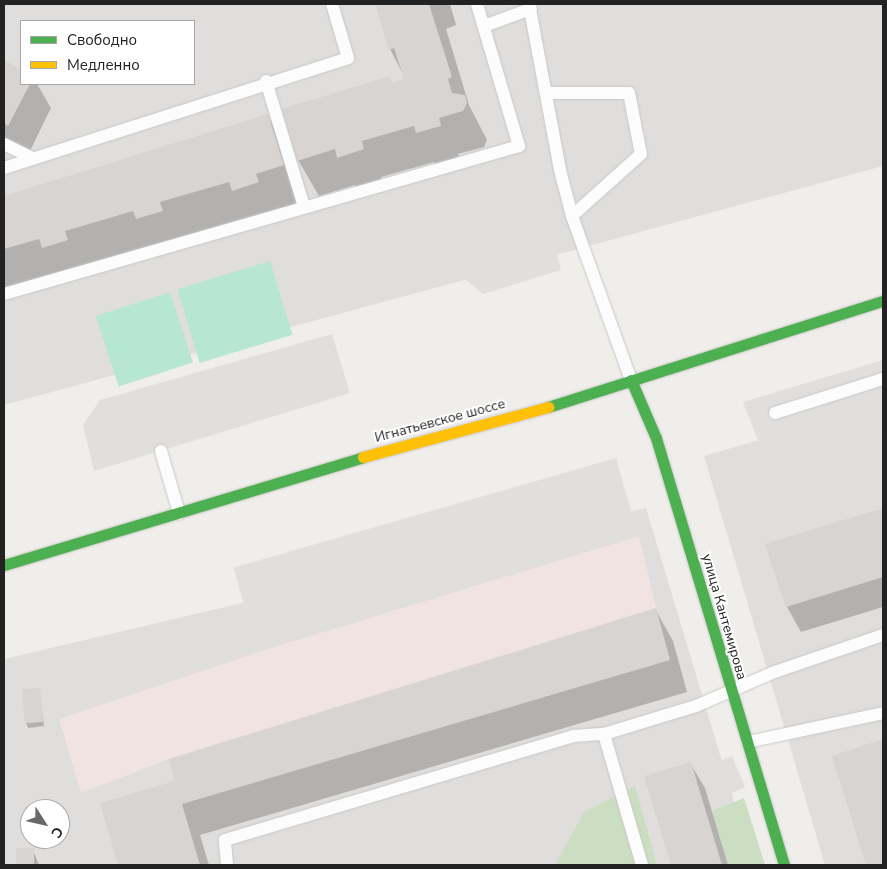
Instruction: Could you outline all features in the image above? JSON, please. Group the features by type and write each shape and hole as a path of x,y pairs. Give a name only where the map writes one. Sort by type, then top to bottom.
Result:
{"main road":[{"name":"Игнатьевское шоссе","path":"4,565 418,441 575,400 631,380 883,301"},
{"name":"улица Кантемирова","path":"631,380 656,438 730,691 748,742 784,865"}],"lane":[{"path":"4,168 266,81 348,58 332,4"},
{"path":"4,294 519,146 477,4"},
{"path":"484,26 530,6 572,216 631,380"},
{"path":"266,81 304,208"},
{"path":"546,93 629,93 641,154 572,216"},
{"path":"4,144 33,158"},
{"path":"775,413 883,380"},
{"path":"160,451 179,513"},
{"path":"227,865 226,840 573,736 604,734 696,706 730,691 883,635"},
{"path":"748,742 883,713"},
{"path":"604,734 642,865"}],"shaded area":[{"path":"4,4 883,4 883,166 4,405"},
{"path":"548,218 561,270 483,294 433,252"},
{"path":"332,334 350,393 94,471 83,425 100,400"},
{"path":"883,360 883,430 769,469 743,402"},
{"path":"883,404 883,865 825,865 704,456"},
{"path":"616,458 638,536 256,646 233,568"},
{"path":"646,508 753,865 5,865 4,659"},
{"path":"639,536 656,608 169,759 81,793 59,719 258,652"},
{"path":"732,756 745,787 723,797 710,765"}],"green space":[{"path":"270,261 293,335 200,363 177,289"},
{"path":"170,292 193,362 119,386 96,316"},
{"path":"635,786 657,865 555,865 584,812"},
{"path":"744,798 765,865 728,865 712,811"}],"building":[{"path":"375,4 429,4 452,77 448,79 452,93 465,95 467,103 463,111 439,118 441,126 416,133 414,126 362,141 364,149 337,158 335,149 297,161 282,109 390,76 392,83 404,79 394,48 389,50"},
{"path":"4,60 20,68 20,85 29,85 8,126 4,123"},
{"path":"268,114 284,165 256,174 259,182 232,191 229,182 160,202 163,211 136,219 133,211 65,231 68,240 42,248 39,239 4,249 4,196"},
{"path":"883,508 883,577 786,607 765,544"},
{"path":"656,608 670,660 182,804 200,865 118,865 100,803 175,781 169,759"},
{"path":"40,688 43,722 25,723 22,690"},
{"path":"883,739 883,865 866,865 832,756"},
{"path":"691,762 722,865 671,865 644,776"},
{"path":"16,848 34,849 34,865 16,865"}],"traffic: fast":[{"path":"548,407 883,301"},
{"path":"631,380 656,438 784,865"},
{"path":"4,565 363,457"}],"traffic: slow":[{"path":"363,457 548,407"}]}
